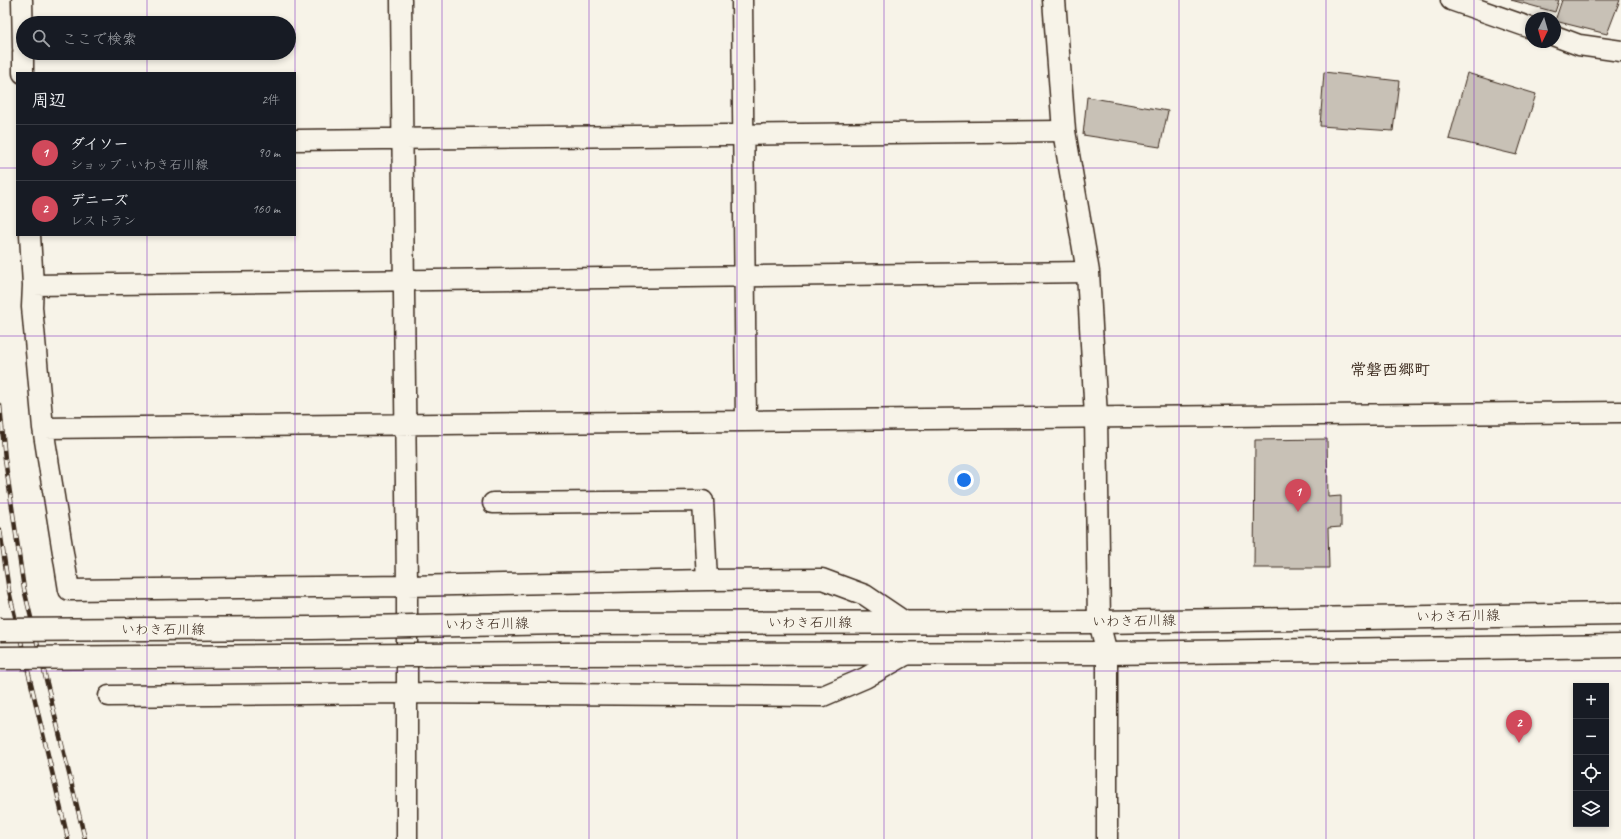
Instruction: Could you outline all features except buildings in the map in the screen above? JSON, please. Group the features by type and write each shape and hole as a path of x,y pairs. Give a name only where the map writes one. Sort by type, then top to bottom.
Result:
{"main road":[{"path":"1054,0 1064,131 1088,272 1096,417 1098,622"},
{"name":"いわき石川線","path":"0,630 321,628 560,623 1098,622 1621,614"},
{"name":"いわき石川線","path":"0,658 561,654 1107,653 1621,646"}],"street":[{"path":"22,0 22,16"},
{"path":"401,0 407,586 407,839"},
{"path":"742,0 746,421"},
{"path":"1451,0 1525,26"},
{"path":"1561,38 1579,45 1621,52"},
{"path":"23,60 23,72"},
{"path":"296,140 1064,131"},
{"path":"30,236 33,285 32,308 43,428 69,590 407,586 707,580 822,580 866,595 905,622"},
{"path":"33,285 1088,272"},
{"path":"43,428 1621,412"},
{"path":"493,503 703,501 707,580"},
{"path":"1098,622 1107,653 1108,839"},
{"path":"109,696 407,693 823,696 865,678 909,654"}],"railway":[{"path":"0,405 5,459 24,589 85,839"},
{"path":"0,530 9,591 68,839"}],"place":[{"name":"ダイソー","path":"1298,512"},
{"name":"デニーズ","path":"1519,743"}],"district":[{"name":"常磐西郷町","path":"1390,370"}]}
